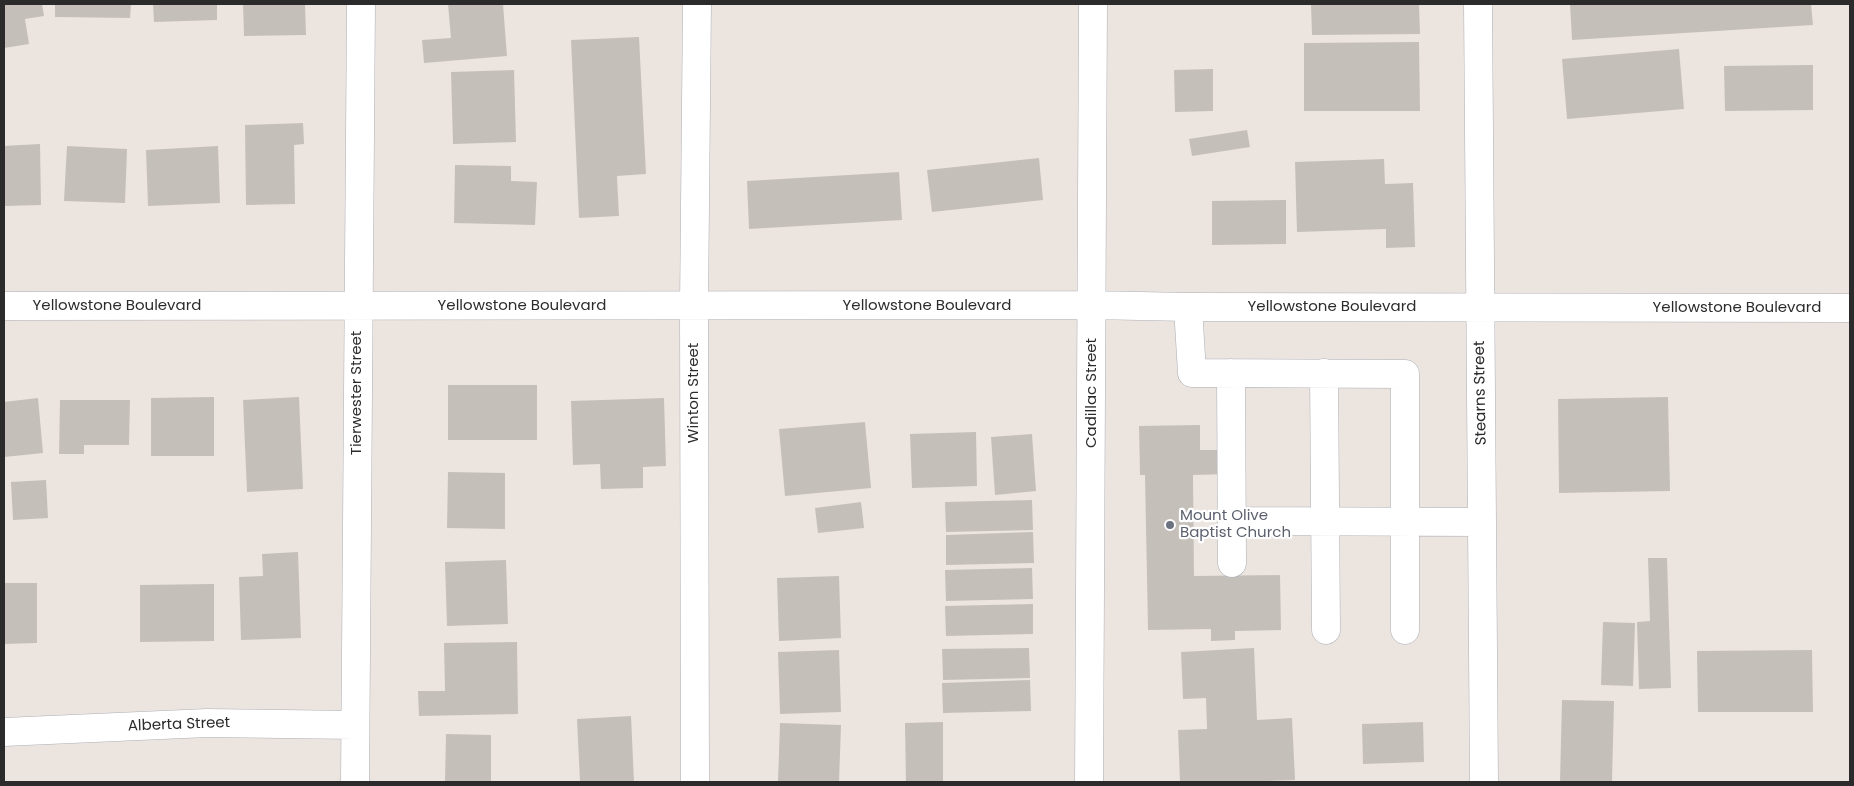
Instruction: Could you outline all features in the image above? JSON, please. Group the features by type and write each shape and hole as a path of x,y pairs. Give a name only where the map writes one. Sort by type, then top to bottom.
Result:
{"street":[{"name":"Tierwester Street","path":"355,782 361,4"},
{"name":"Winton Street","path":"695,782 694,306 697,4"},
{"name":"Cadillac Street","path":"1089,782 1093,4"},
{"name":"Stearns Street","path":"1478,4 1484,782"},
{"name":"Yellowstone Boulevard","path":"4,306 1092,305 1188,307 1850,308"},
{"path":"1188,307 1192,372 1405,374 1405,630"},
{"path":"1231,373 1232,563"},
{"path":"1324,373 1326,630"},
{"path":"1232,521 1482,522"},
{"name":"Alberta Street","path":"4,732 208,724 355,724"}],"building":[{"path":"4,4 42,4 44,16 25,19 29,44 4,48"},
{"path":"55,4 131,4 130,18 55,17"},
{"path":"153,4 217,4 217,20 154,22"},
{"path":"243,4 305,4 306,35 244,36"},
{"path":"448,4 503,4 507,56 424,63 422,40 451,38"},
{"path":"1311,4 1419,4 1420,34 1312,35"},
{"path":"1570,4 1811,4 1813,25 1572,40"},
{"path":"639,37 646,174 617,176 619,216 579,218 571,40"},
{"path":"1419,42 1420,111 1304,111 1304,43"},
{"path":"1679,49 1684,109 1567,119 1562,59"},
{"path":"1813,65 1813,110 1725,111 1724,66"},
{"path":"1213,69 1213,111 1175,112 1174,70"},
{"path":"514,70 516,142 453,144 451,72"},
{"path":"303,123 304,144 294,145 295,204 246,205 245,125"},
{"path":"1247,130 1250,147 1192,156 1189,139"},
{"path":"40,144 41,205 4,206 4,146"},
{"path":"67,146 127,149 125,203 64,201"},
{"path":"218,146 220,203 148,206 146,150"},
{"path":"1039,158 1043,200 932,212 927,170"},
{"path":"1384,159 1385,184 1413,183 1415,247 1386,248 1386,229 1297,232 1295,162"},
{"path":"455,165 511,166 511,181 537,182 535,225 454,223"},
{"path":"899,172 902,220 749,229 747,181"},
{"path":"1286,200 1286,244 1212,245 1212,201"},
{"path":"448,385 537,385 537,440 448,440"},
{"path":"214,397 214,456 151,456 151,398"},
{"path":"299,397 303,489 247,492 243,400"},
{"path":"1668,397 1670,491 1559,493 1558,399"},
{"path":"38,398 43,453 4,457 4,402"},
{"path":"664,398 666,466 643,467 643,488 601,489 600,464 573,465 571,401"},
{"path":"60,400 130,400 129,445 84,445 84,454 59,454"},
{"path":"865,422 871,488 785,496 779,429"},
{"name":"Mount Olive Baptist Church","path":"1200,425 1200,450 1230,450 1231,474 1193,475 1194,576 1280,575 1281,630 1235,631 1235,640 1211,641 1211,629 1148,630 1145,475 1140,475 1139,426"},
{"path":"976,432 977,486 912,488 910,434"},
{"path":"1032,434 1036,491 995,495 991,437"},
{"path":"448,472 505,473 505,529 447,528"},
{"path":"46,480 48,518 13,520 11,482"},
{"path":"1032,500 1033,530 946,532 945,502"},
{"path":"861,502 864,528 818,533 815,508"},
{"path":"1033,532 1034,563 946,565 946,535"},
{"path":"298,552 301,638 241,640 239,577 263,576 262,554"},
{"path":"1648,558 1667,558 1671,688 1639,689 1637,622 1650,621"},
{"path":"506,560 508,624 447,626 445,562"},
{"path":"1032,568 1033,599 946,601 945,570"},
{"path":"839,576 841,638 779,641 777,578"},
{"path":"4,583 37,583 37,643 4,644"},
{"path":"214,584 214,641 140,642 140,585"},
{"path":"1033,604 1033,634 946,636 945,606"},
{"path":"1603,622 1635,623 1633,686 1601,685"},
{"path":"517,642 518,714 419,716 418,691 445,691 444,643"},
{"path":"1029,648 1030,678 943,680 942,649"},
{"path":"1254,648 1257,720 1292,718 1295,780 1180,782 1178,730 1207,729 1206,698 1183,699 1181,652"},
{"path":"839,650 841,712 780,714 778,652"},
{"path":"1812,650 1813,712 1698,712 1697,651"},
{"path":"1030,680 1031,711 943,713 942,683"},
{"path":"1562,700 1614,701 1612,782 1560,782"},
{"path":"631,716 634,782 580,782 577,719"},
{"path":"943,722 943,782 906,782 905,723"},
{"path":"1423,722 1424,762 1363,764 1362,724"},
{"path":"780,723 841,725 839,782 778,782"},
{"path":"446,734 491,735 491,782 445,782"}],"place":[{"name":"Mount Olive Baptist Church","path":"1170,525"}]}
